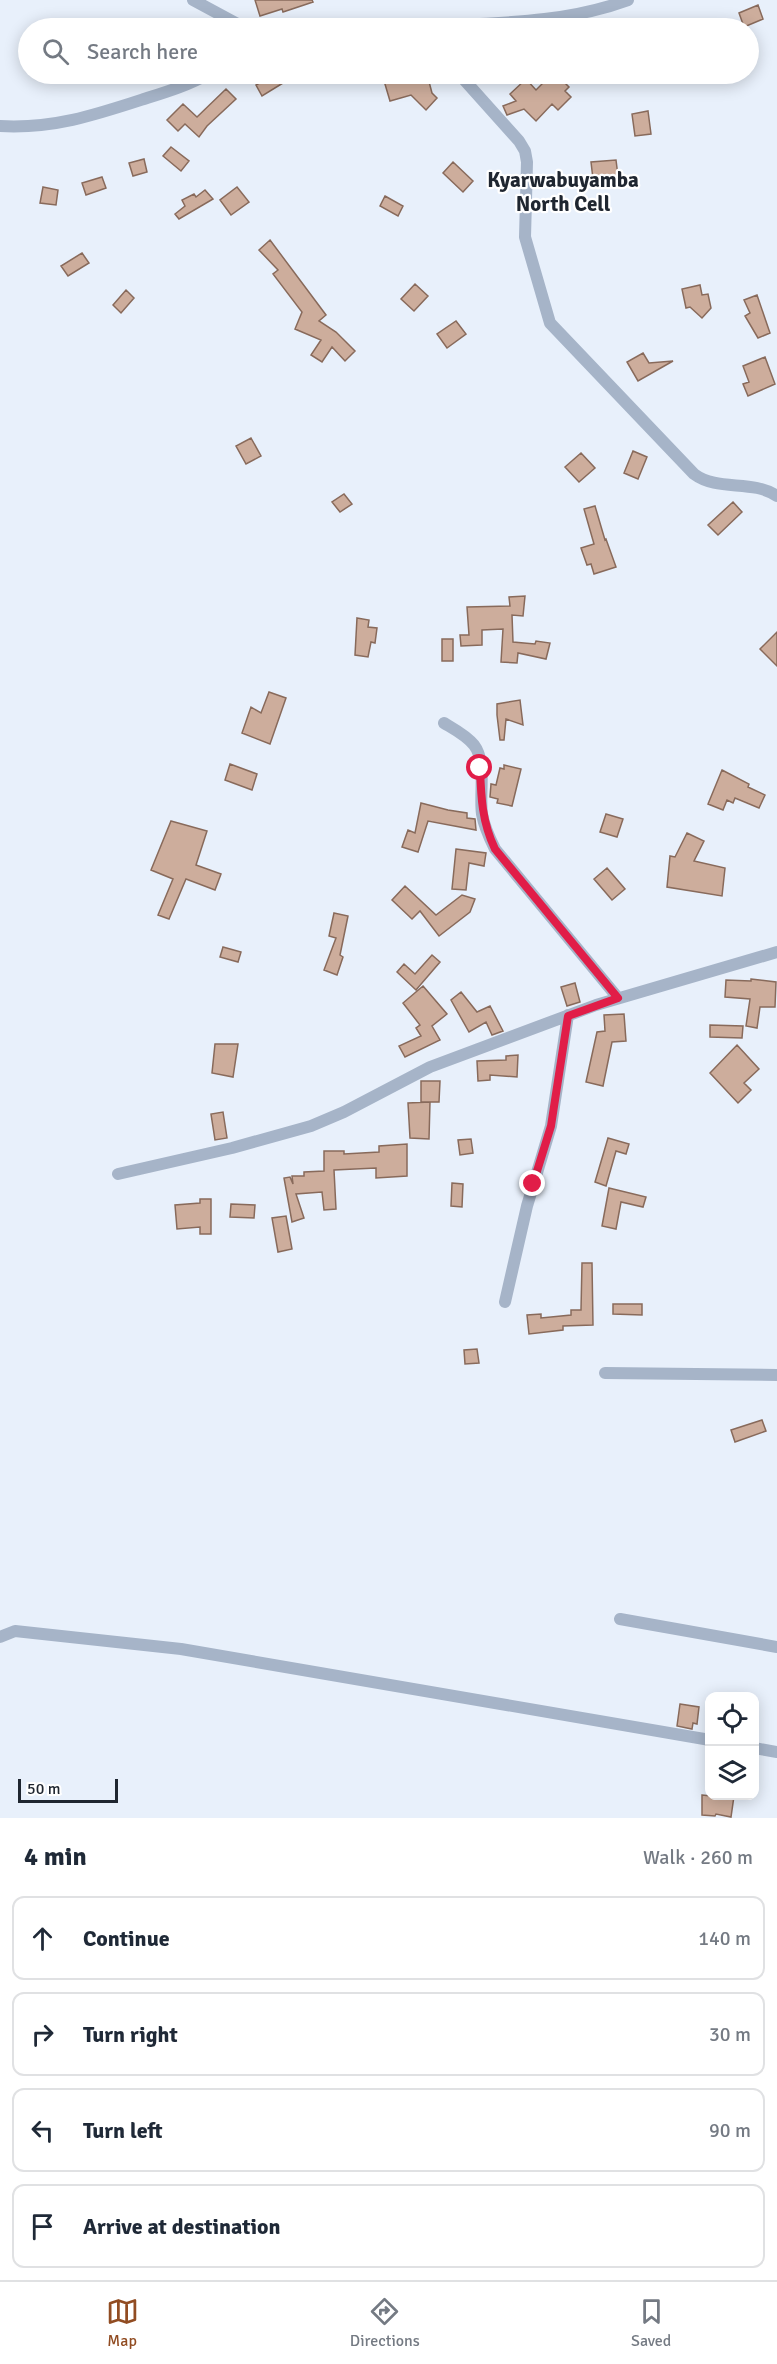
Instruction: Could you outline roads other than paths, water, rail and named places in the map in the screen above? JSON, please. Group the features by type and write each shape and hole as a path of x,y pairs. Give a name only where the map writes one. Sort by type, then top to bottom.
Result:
{"street":[{"path":"193,0 226,18"},
{"path":"556,18 588,13 628,0"},
{"path":"0,126 28,128 84,118 184,84"},
{"path":"468,84 519,141 525,151 528,185 525,237 550,322 700,479 714,483 759,487 777,496"},
{"path":"444,723 467,738 480,757 482,813 495,849 618,998"},
{"path":"118,1174 232,1149 311,1126 344,1112 430,1067 618,998 777,952"},
{"path":"505,1302 527,1206 551,1126 568,1016"},
{"path":"605,1373 777,1375"},
{"path":"620,1619 777,1647"},
{"path":"0,1637 15,1631 181,1649 705,1739"},
{"path":"759,1749 777,1752"}],"district":[{"name":"Kyarwabuyamba North Cell","path":"563,192"}]}
